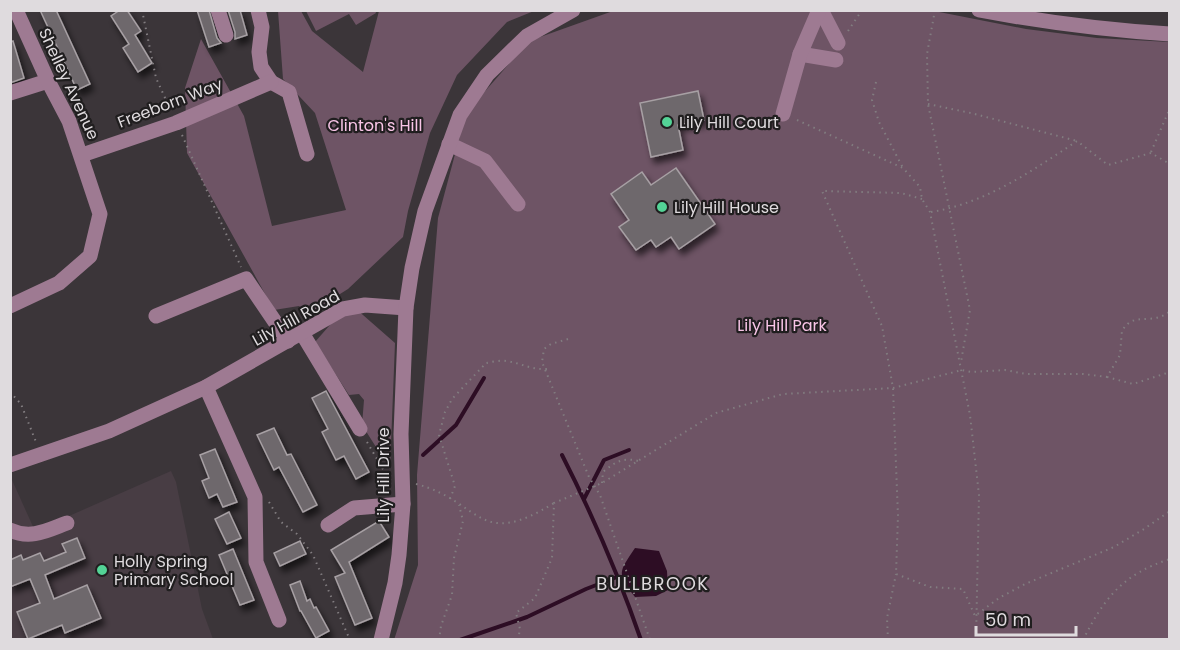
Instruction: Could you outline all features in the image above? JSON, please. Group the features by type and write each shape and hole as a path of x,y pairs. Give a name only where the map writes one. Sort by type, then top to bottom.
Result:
{"street":[{"name":"Shelley Avenue","path":"10,306 58,283 90,256 100,214 69,121 16,10"},
{"path":"218,10 226,35"},
{"path":"258,10 262,27 259,52 261,67 271,82 288,92 307,154"},
{"path":"406,308 418,236 430,194 460,115 487,75 527,36 573,10"},
{"path":"820,10 838,43"},
{"path":"783,114 800,54 820,10"},
{"path":"980,10 1029,15 1112,30 1170,34"},
{"path":"800,54 836,60"},
{"path":"10,93 48,81"},
{"name":"Freeborn Way","path":"82,155 176,123 271,82"},
{"path":"449,144 485,161 518,204"},
{"path":"156,316 246,279 288,341"},
{"name":"Lily Hill Road","path":"10,465 109,431 206,387 343,309 365,305 406,308"},
{"name":"Lily Hill Drive","path":"381,639 395,583 403,504 401,434 406,308"},
{"path":"302,333 360,429"},
{"path":"206,387 255,497 256,562 279,620"},
{"path":"328,525 354,508 403,504"},
{"path":"10,530 28,536 68,523"}],"path":[{"path":"142,10 156,78 246,279"},
{"path":"838,43 862,10"},
{"path":"935,10 927,54 928,104 969,310 961,365"},
{"path":"876,82 872,100 879,122 903,168 920,187 922,198 930,212 962,370 970,415 979,495 976,639"},
{"path":"928,104 1077,141 1108,165 1151,153 1170,164"},
{"path":"1151,153 1170,108"},
{"path":"783,114 903,168"},
{"path":"930,212 949,209 1010,184 1077,141"},
{"path":"888,639 887,618 896,574 898,516 893,388 882,326 822,191 901,193 922,198"},
{"path":"1107,377 1120,355 1122,330 1132,321 1149,320 1166,315 1170,311"},
{"path":"568,339 551,344 544,349 542,362 547,369 593,486 600,495 650,639"},
{"path":"450,499 455,486 439,435 445,412 452,399 486,363 508,361 523,367 547,369"},
{"path":"422,486 450,499 488,523 510,524 534,516 554,503 602,483 716,413 783,394 893,388 962,370 971,372 1005,370 1026,374 1083,374 1133,384 1170,372"},
{"path":"10,392 21,404 42,455"},
{"path":"360,429 390,480"},
{"path":"602,483 603,472 613,463 627,458 640,461"},
{"path":"252,490 263,491 281,522 297,534 313,555 350,639"},
{"path":"518,639 520,629 516,613 535,597 552,558 554,503"},
{"path":"439,639 452,595 454,558 462,521 459,505"},
{"path":"975,616 999,598 1025,584 1114,547 1170,511"},
{"path":"1083,639 1097,611 1124,581 1152,565 1170,559"},
{"path":"896,574 930,587 963,589 975,616"}],"shaded area":[{"name":"Holly Spring Primary School","path":"171,471 176,482 202,609 213,639 11,640 11,481 35,531"},
{"path":"635,548 659,551 667,571 668,590 656,596 635,597 625,583 622,572"}],"green space":[{"path":"375,10 376,13 356,25 349,14 316,31 306,11"},
{"name":"Lily Hill Park","path":"929,10 1026,29 1097,38 1169,42 1169,639 394,640 418,565 417,475 438,218 466,113 529,41 613,11"},
{"name":"Clinton's Hill","path":"278,11 301,11 312,31 363,72 379,11 534,11 507,22 457,75 430,133 403,237 348,289 308,314 299,306 274,310 187,153 185,88 201,39 244,116 272,226 346,210 315,113 283,79"},
{"path":"355,308 395,343 390,469 362,425 364,400 359,394 349,395 315,342 336,318"}],"building":[{"path":"40,10 56,10 90,84 77,90"},
{"path":"120,10 127,10 141,31 135,35 152,63 138,72 123,48 129,44 111,16"},
{"path":"197,10 209,10 217,38 221,43 209,47"},
{"path":"228,10 240,10 247,35 235,39"},
{"path":"13,41 24,78 10,83 10,42"},
{"name":"Lily Hill Court","path":"698,91 704,120 678,125 683,150 651,157 640,103"},
{"name":"Lily Hill House","path":"676,168 715,224 679,249 671,237 656,247 651,240 636,250 619,227 629,220 611,194 642,172 651,185"},
{"path":"326,391 369,472 356,479 344,456 336,460 322,432 328,429 312,398"},
{"path":"274,428 287,455 291,454 317,505 303,512 279,467 274,470 257,435"},
{"path":"215,449 237,502 223,507 217,494 209,498 202,481 209,478 200,455"},
{"path":"229,512 241,538 227,544 215,519"},
{"path":"379,521 389,537 349,562 372,618 355,625 335,577 345,573 331,550"},
{"path":"77,538 85,558 45,575 54,599 87,585 101,618 65,633 62,625 28,639 17,612 40,603 30,579 10,587 10,560 21,555 23,560 40,553 44,561 66,552 62,544"},
{"path":"300,541 306,554 280,566 274,553"},
{"path":"233,549 254,600 240,605 219,555"},
{"path":"300,581 307,601 310,599 314,608 316,607 329,631 316,638 300,611 290,585"}],"waterway":[{"path":"423,455 456,425 484,378"},
{"path":"584,499 604,460 629,450"},
{"path":"562,455 605,546 641,640"},
{"path":"460,640 527,617 586,589 622,577"}],"place":[{"name":"Lily Hill Court","path":"667,122"},
{"name":"Lily Hill House","path":"662,207"},
{"name":"Holly Spring Primary School","path":"102,570"}],"district":[{"name":"BULLBROOK","path":"653,583"}]}
